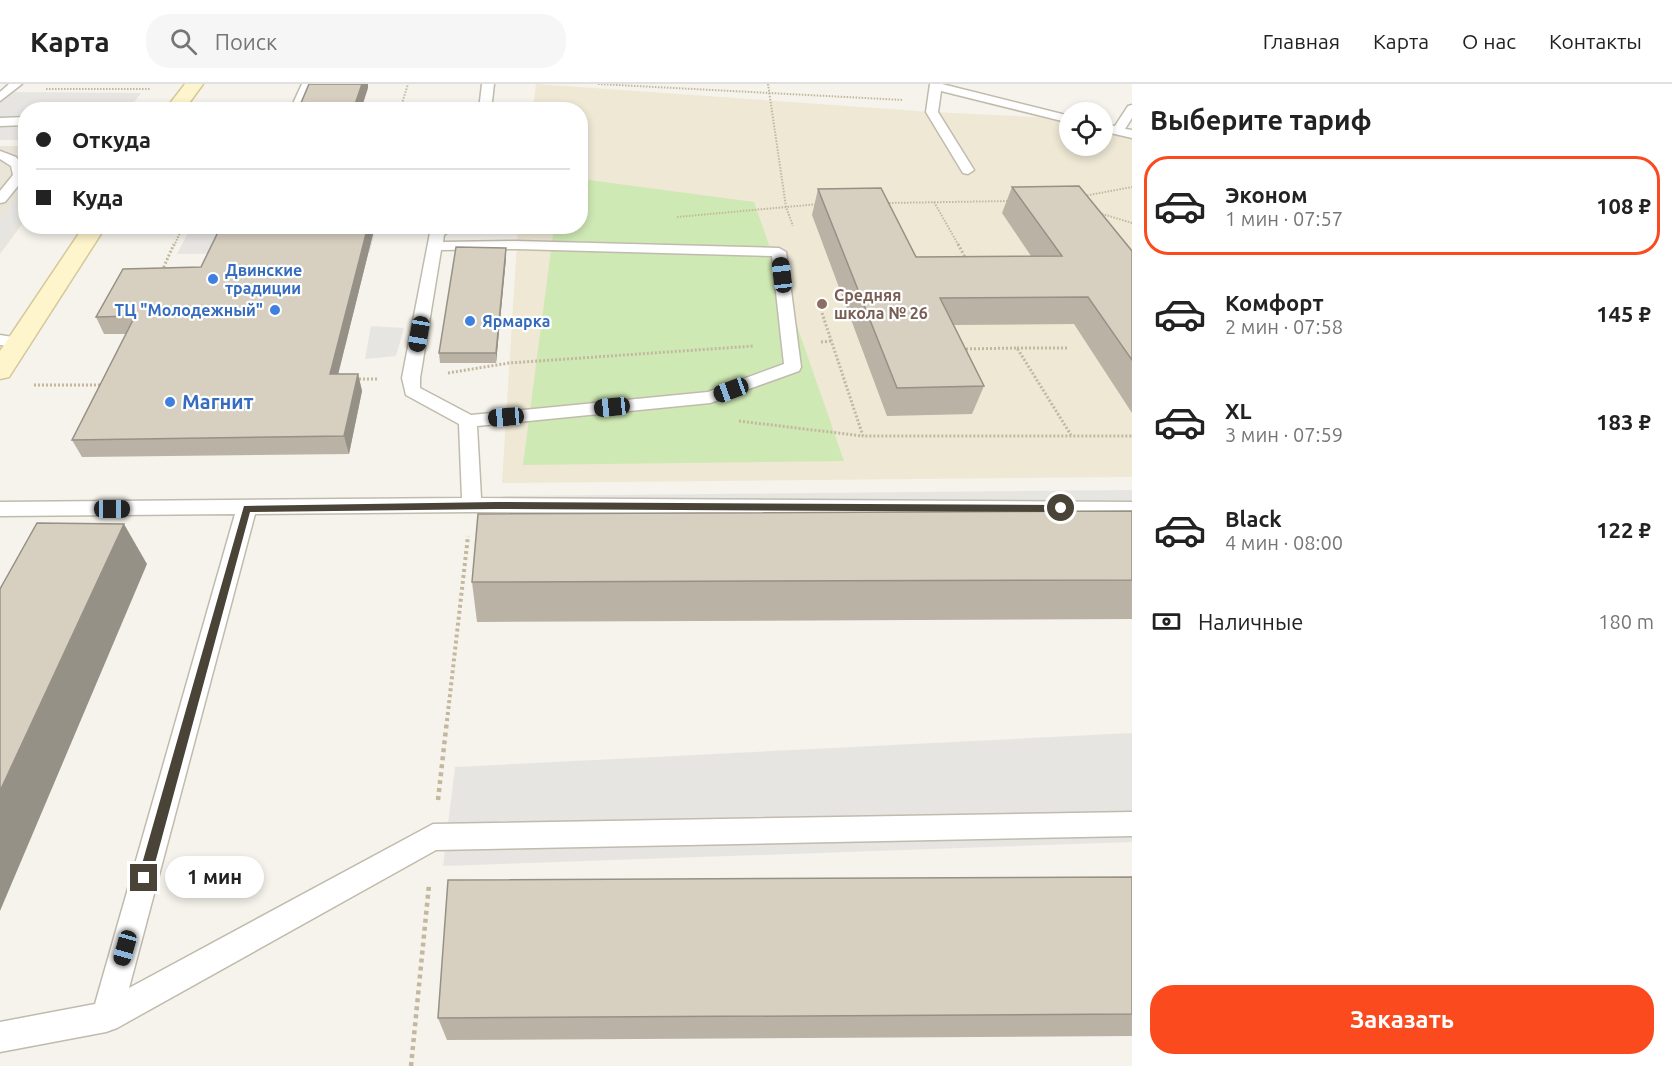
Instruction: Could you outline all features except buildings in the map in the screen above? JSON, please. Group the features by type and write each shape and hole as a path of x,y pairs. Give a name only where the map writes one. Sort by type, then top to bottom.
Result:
{"street":[{"path":"180,102 194,84"},
{"path":"0,371 10,341 89,234"}],"lane":[{"path":"300,102 308,84"},
{"path":"486,102 488,84"},
{"path":"968,170 932,112 935,85 1059,117"},
{"path":"0,98 13,87"},
{"path":"1118,131 1132,108"},
{"path":"0,122 18,122"},
{"path":"1113,130 1132,134"},
{"path":"0,155 18,165"},
{"path":"0,199 18,177"},
{"path":"435,246 516,245 779,252 793,367 710,397 468,421 412,391 411,378 437,234"},
{"path":"468,421 472,505"},
{"path":"0,509 472,505 1132,509"},
{"path":"106,1017 247,508"},
{"path":"0,1037 106,1017 433,837 1132,824"}],"path":[{"path":"402,102 408,84"},
{"path":"598,84 933,101"},
{"path":"768,84 786,207 794,229"},
{"path":"13,87 153,89"},
{"path":"1081,197 1132,187"},
{"path":"880,203 1015,201"},
{"path":"934,202 969,266"},
{"path":"672,218 825,204"},
{"path":"1097,219 1090,210 1132,223"},
{"path":"158,279 179,234"},
{"path":"820,308 863,436"},
{"path":"1017,348 1071,436"},
{"path":"956,349 1068,348"},
{"path":"734,420 863,436 1132,436"},
{"path":"411,1066 433,837 472,505"}],"shaded area":[{"name":"Средняя школа № 26","path":"536,84 932,112 1039,117 1059,122 1059,156 1113,156 1113,134 1132,139 1132,477 502,483 518,234 588,234 588,102 534,102"},
{"path":"0,92 141,93 134,102 18,102 18,140 0,140"},
{"path":"0,146 18,146 18,230 0,254"},
{"path":"18,196 18,225 0,249 0,220"},
{"path":"187,234 374,234 370,252 177,254"},
{"path":"371,326 404,328 396,356 365,359"},
{"path":"1132,490 1132,529 495,530 503,496"},
{"path":"1132,733 1132,842 443,866 455,767"}],"green space":[{"path":"588,180 754,202 844,461 523,465 553,234 588,234"}],"place":[{"name":"Двинские традиции","path":"213,279"},
{"name":"Средняя школа № 26","path":"822,304"},
{"name":"ТЦ \"Молодежный\"","path":"275,310"},
{"name":"Ярмарка","path":"470,321"},
{"name":"Магнит","path":"170,402"}],"route":[{"path":"144,878 247,508 496,505 1061,508"}]}
